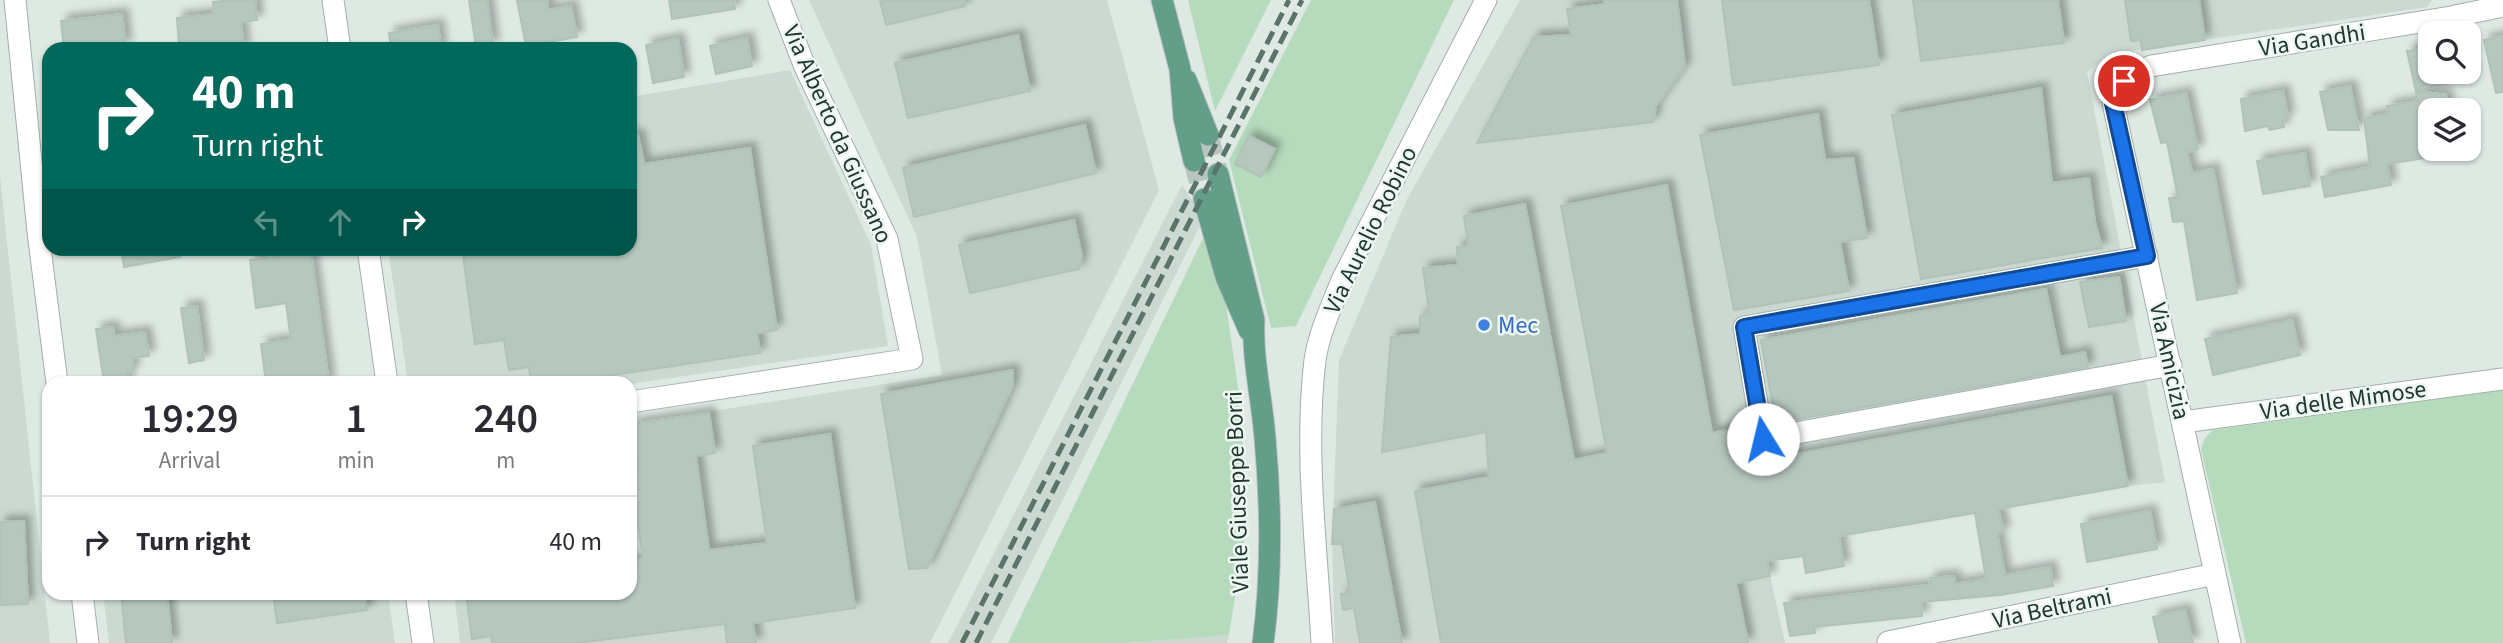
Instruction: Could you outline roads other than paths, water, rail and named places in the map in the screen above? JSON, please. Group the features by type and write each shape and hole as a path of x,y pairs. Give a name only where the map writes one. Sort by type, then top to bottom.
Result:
{"main road":[{"path":"1161,0 1180,69 1198,106 1208,135"},
{"path":"1180,69 1184,118 1194,161"},
{"name":"Viale Giuseppe Borri","path":"1218,174 1253,312 1253,338 1264,422 1268,485 1268,589 1263,643"},
{"name":"Viale Giuseppe Borri","path":"1205,199 1229,288 1253,338"}],"street":[{"path":"15,0 38,232 56,376"},
{"path":"333,0 339,42"},
{"name":"Via Alberto da Giussano","path":"637,401 912,359 887,239 805,67 779,0"},
{"name":"Via Aurelio Robino","path":"1322,643 1311,437 1315,359 1324,323 1342,279 1486,0"},
{"name":"Via Gandhi","path":"2124,81 2151,66 2449,9 2503,6"},
{"name":"Via Amicizia","path":"2124,81 2113,103 2230,643"},
{"path":"369,256 386,376"},
{"path":"2147,256 1744,327 1763,439 2171,365"},
{"name":"Via delle Mimose","path":"2183,422 2503,379"},
{"name":"Via Beltrami","path":"1888,642 2215,574"},
{"path":"83,600 88,643"},
{"path":"417,600 423,643"}],"tunnel":[{"path":"1208,135 1218,174"},
{"path":"1194,161 1204,199"}],"railway":[{"path":"962,643 1289,0"},
{"path":"976,643 1302,0"}],"place":[{"name":"Mec","path":"1484,325"}]}
